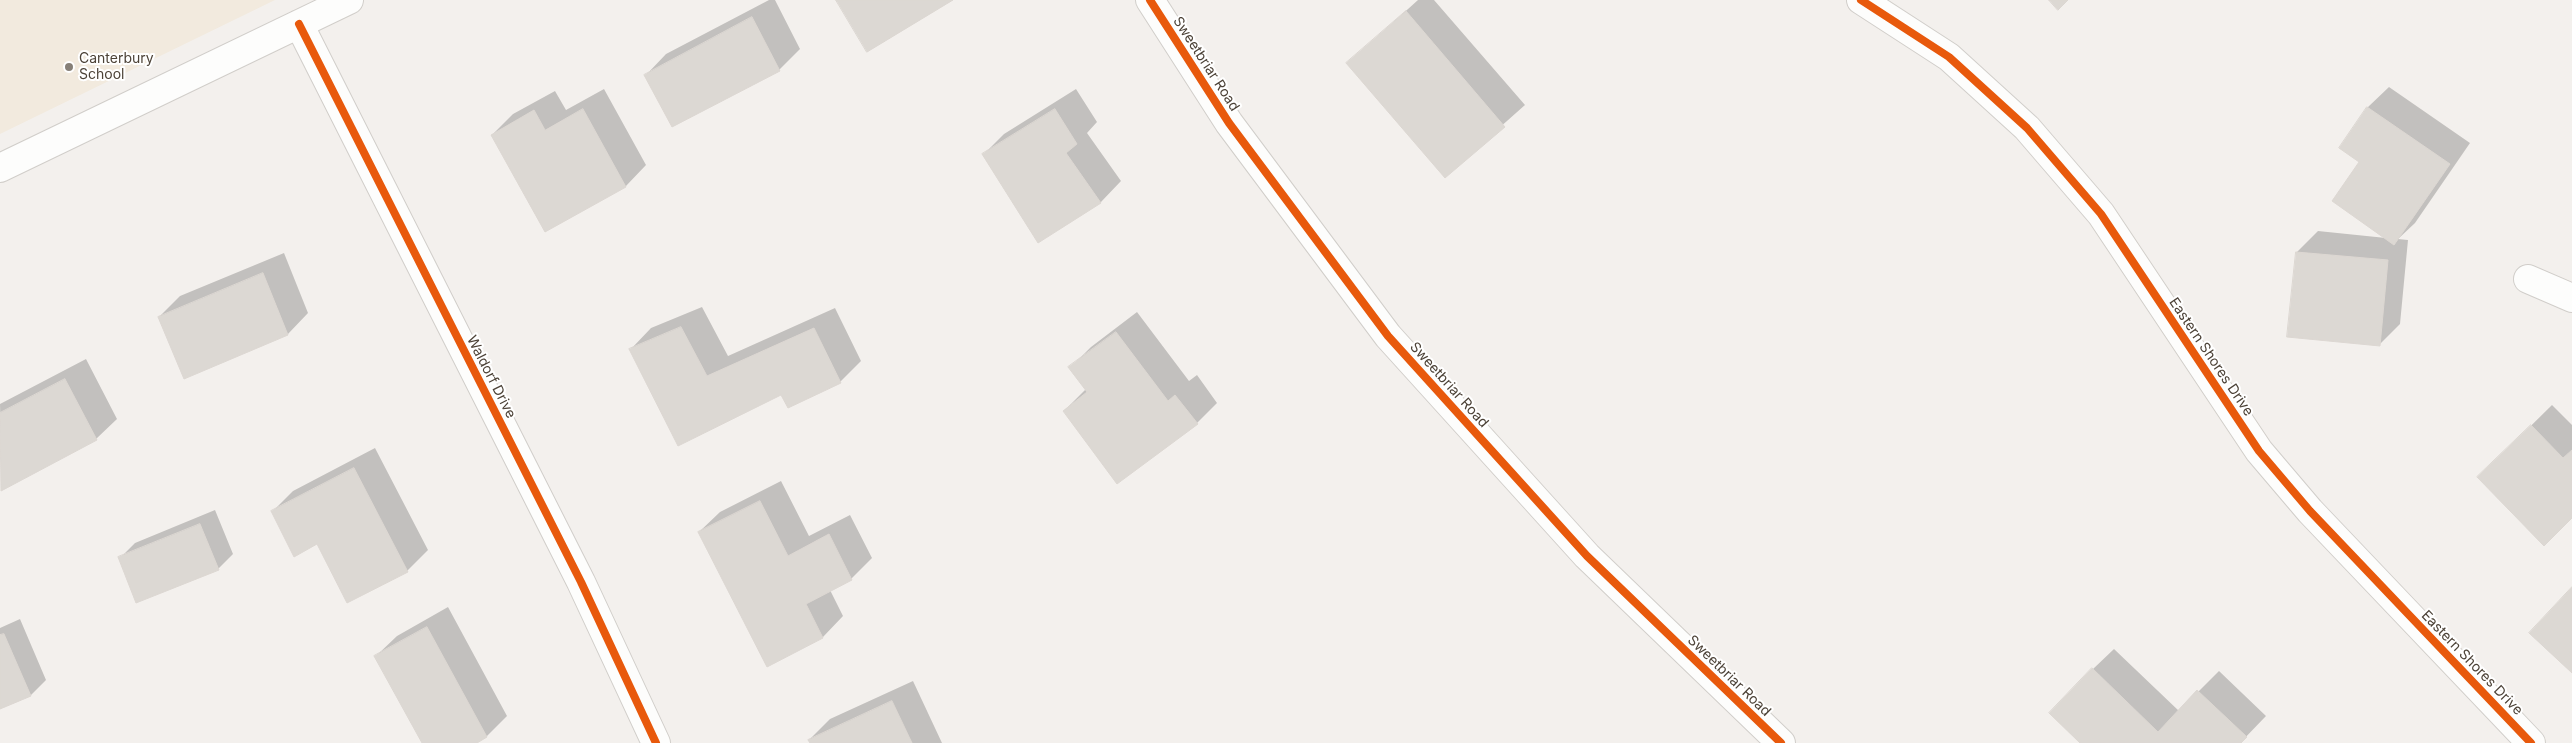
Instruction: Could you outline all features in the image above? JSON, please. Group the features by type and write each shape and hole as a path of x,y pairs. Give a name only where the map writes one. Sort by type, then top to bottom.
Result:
{"street":[{"path":"0,168 350,0"},
{"name":"Sweetbriar Road","path":"1150,0 1229,123 1388,336 1587,556 1781,743"},
{"name":"Eastern Shores Drive","path":"1861,0 1948,57 2027,128 2101,214 2259,451 2310,511 2530,743"},
{"name":"Waldorf Drive","path":"299,24 581,582 656,743"},
{"path":"2528,279 2572,298"}],"shaded area":[{"name":"Canterbury School","path":"0,0 275,0 0,134"}],"building":[{"path":"836,0 953,0 867,52"},
{"path":"2049,0 2068,0 2058,10"},
{"path":"1406,11 1505,127 1445,178 1346,63"},
{"path":"752,17 780,71 672,127 644,75"},
{"path":"2367,107 2450,164 2394,245 2332,201 2359,162 2339,148"},
{"path":"583,109 626,187 545,232 491,135 534,110 545,130"},
{"path":"1055,109 1077,144 1066,153 1101,203 1038,243 982,154"},
{"path":"2296,252 2388,260 2380,346 2287,337"},
{"path":"263,273 288,335 184,379 158,317"},
{"path":"681,327 707,376 814,328 841,383 788,408 781,395 678,446 629,349"},
{"path":"1116,332 1168,401 1175,395 1198,424 1117,484 1063,411 1087,392 1068,367"},
{"path":"65,379 97,440 1,491 0,413"},
{"path":"2531,425 2563,458 2572,450 2572,518 2544,546 2477,477"},
{"path":"354,468 408,572 347,603 317,544 294,557 271,511"},
{"path":"760,501 788,556 829,534 852,580 806,604 823,638 767,667 698,532"},
{"path":"200,524 219,570 136,603 118,557"},
{"path":"2572,587 2572,673 2529,633"},
{"path":"427,627 487,737 477,743 422,743 374,656"},
{"path":"4,634 31,696 0,709 0,635"},
{"path":"2092,668 2158,732 2197,690 2247,737 2241,743 2080,743 2049,713"},
{"path":"892,701 912,743 810,743 808,740"}],"cycle path":[{"path":"1150,0 1229,123 1388,336 1587,556 1781,743"},
{"path":"1861,0 1949,57 2027,128 2101,214 2259,451 2310,511 2531,743"},
{"path":"299,24 581,582 656,743"}],"place":[{"name":"Canterbury School","path":"69,67"}]}
